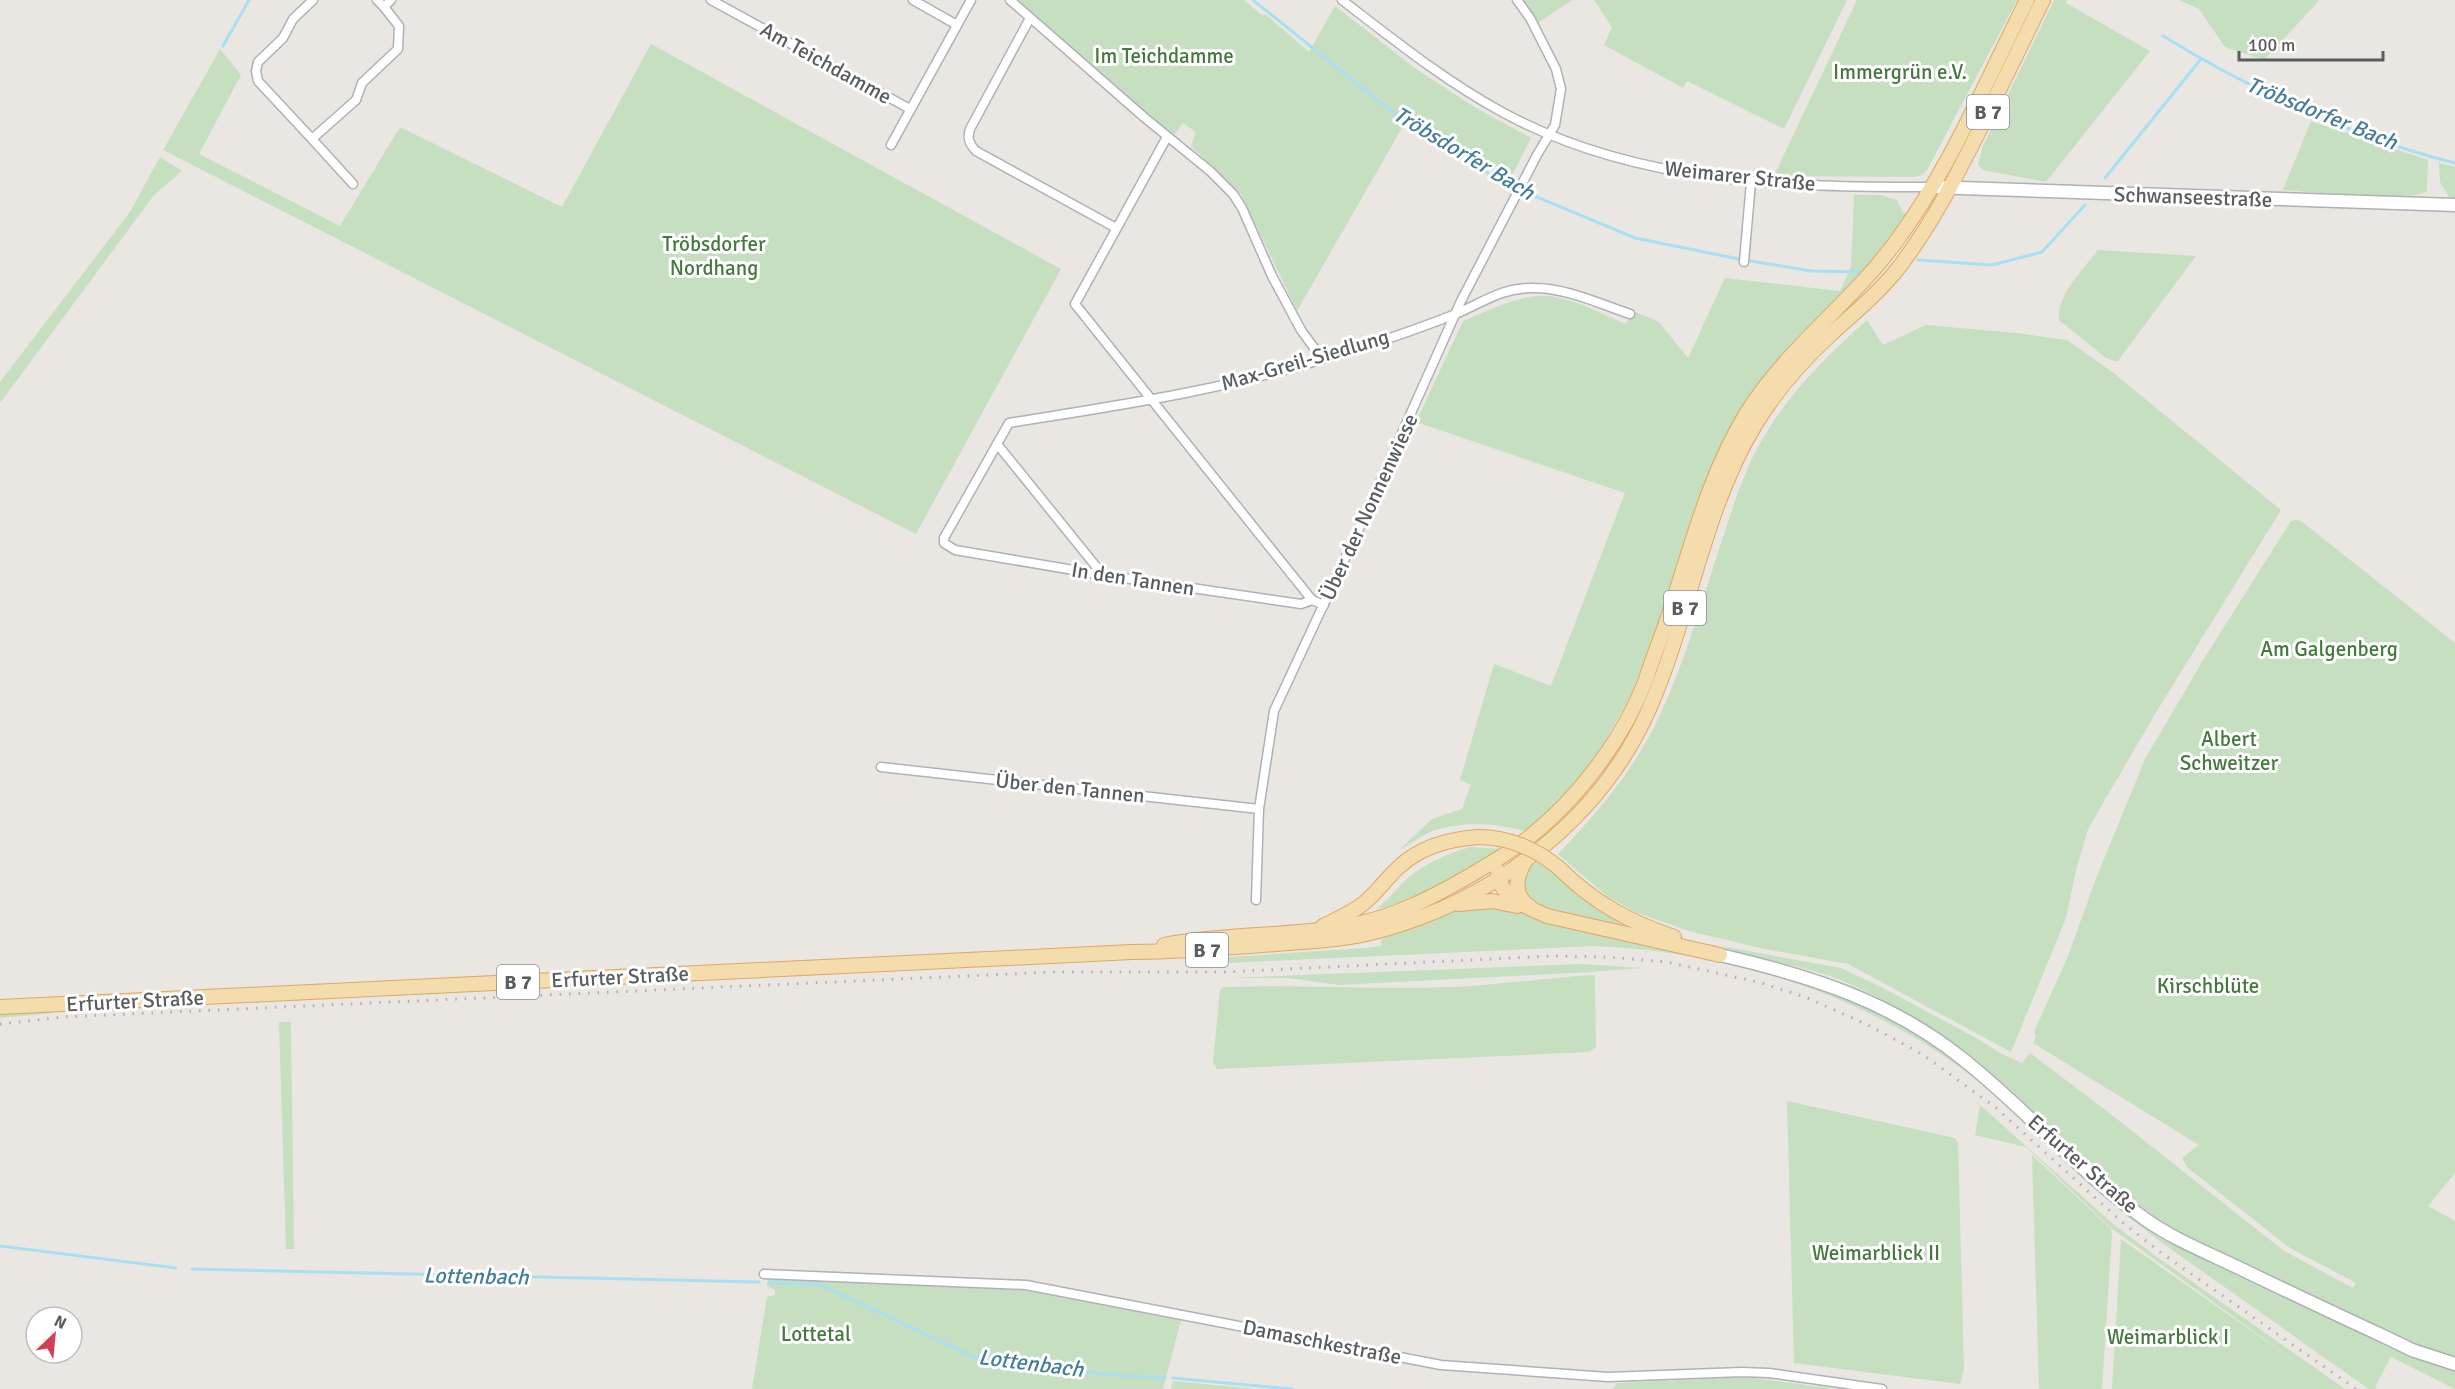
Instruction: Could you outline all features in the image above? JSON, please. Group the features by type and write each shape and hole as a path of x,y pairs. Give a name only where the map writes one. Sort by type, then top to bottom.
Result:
{"main road":[{"name":"B 7","path":"1315,930 1352,925 1398,912 1428,900 1503,856 1529,837 1573,795 1599,765 1642,689 1669,615 1713,479 1731,440 1749,410 1792,354 1859,288 1895,244 1931,187 2027,0"},
{"name":"B 7","path":"1448,907 1499,878 1561,832 1580,812 1631,744 1650,707 1726,483 1756,423 1805,360 1866,304 1898,268 1927,229 1950,188 2043,0"},
{"name":"B 7","path":"1315,930 1363,904 1400,865 1414,855 1430,846 1449,840 1478,837 1514,842 1548,858 1585,892 1616,913 1720,955"},
{"path":"1503,856 1498,869 1504,890 1512,900 1536,912"},
{"path":"1526,858 1516,884 1526,904 1536,912"},
{"path":"1448,907 1492,901 1569,922 1720,955"},
{"name":"Erfurter Straße","path":"0,1007 1132,952 1205,951 1325,941 1381,930 1448,907"},
{"name":"Erfurter Straße","path":"1132,952 1197,939 1315,930"}],"street":[{"path":"313,0 293,19 283,38 258,62 256,71 258,81 353,184"},
{"path":"312,139 356,100 362,83 398,49 399,26 380,4 391,0"},
{"name":"Am Teichdamme","path":"711,0 910,109"},
{"path":"913,0 957,25"},
{"name":"Am Teichdamme","path":"891,145 971,0"},
{"path":"1010,0 1167,137 1210,171 1233,194 1301,330 1323,359"},
{"name":"Weimarer Straße","path":"1342,0 1448,80 1503,112 1549,135 1622,159 1708,177 1751,182 1931,187"},
{"name":"Über der Nonnenwiese","path":"1256,900 1259,809 1274,711 1455,314 1555,125 1562,89 1556,69 1530,18 1517,0"},
{"path":"1030,18 970,129 967,137 970,145 976,151 1116,228"},
{"path":"1167,137 1075,304 1312,600"},
{"path":"1744,262 1751,182"},
{"name":"Schwanseestraße","path":"1931,187 2455,205"},
{"name":"Max-Greil-Siedlung","path":"944,543 949,529 1009,423 1154,400 1252,378 1323,359 1455,314 1502,292 1534,288 1561,291 1630,314"},
{"path":"997,444 1103,575"},
{"name":"In den Tannen","path":"944,543 955,550 1103,575 1301,604 1312,600 1324,605"},
{"name":"Über den Tannen","path":"882,767 1259,809"},
{"name":"Erfurter Straße","path":"1720,955 1815,979 1889,1011 1925,1032 1963,1059 2147,1221 2181,1240 2412,1350 2455,1364"},
{"name":"Damaschkestraße","path":"764,1274 1026,1285 1441,1365 1608,1377 1742,1372 1882,1389"}],"green space":[{"name":"Im Teichdamme","path":"1017,0 1244,0 1263,16 1265,14 1309,52 1335,6 1416,69 1476,108 1531,138 1509,181 1407,119 1297,311 1241,194 1191,146 1196,132 1183,123 1173,136"},
{"path":"1522,0 1572,0 1538,23"},
{"path":"1594,0 1847,0 1784,129 1687,81 1683,88 1604,45 1612,27"},
{"name":"Immergrün e.V.","path":"1857,0 2017,0 1927,170 1922,175 1913,177 1774,176"},
{"name":"Immergrün e.V.","path":"2054,0 2067,0 2066,3 2150,51 2046,182 1983,170 1978,165 1983,146"},
{"path":"2179,0 2318,0 2318,2 2264,60 2225,47 2199,9"},
{"name":"Tröbsdorfer Nordhang","path":"651,44 1061,269 916,534 163,150 220,49 241,75 199,154 340,226 400,127 562,207"},
{"path":"2311,121 2428,160 2427,191 2401,196 2381,196 2283,190"},
{"path":"160,157 182,171 154,195 0,403 0,382 130,212"},
{"path":"2439,163 2455,167 2455,199 2449,197 2440,182"},
{"path":"1854,195 1880,195 1897,200 1903,212 1906,213 1903,221 1856,286 1765,380 1663,612 1630,697 1591,766 1529,832 1491,825 1452,826 1428,833 1399,850 1432,819 1462,809 1471,785 1460,780 1494,664 1551,686 1625,493 1416,422 1463,321 1523,298 1553,297 1574,302 1626,324 1633,311 1659,322 1688,358 1725,278 1840,291 1851,267"},
{"path":"2098,250 2196,256 2117,362 2106,358 2059,320 2059,311 2066,292"},
{"path":"1867,320 1883,345 1926,325 2067,340 2111,371 2281,510 2155,714 2088,829 2076,870 2066,918 2011,1052 1848,964 1765,949 1689,931 1635,912 1607,896 1558,854 1615,789 1640,753 1660,715 1686,650 1738,492 1758,447 1793,395 1836,348"},
{"path":"2291,521 2301,521 2455,643 2455,1173 2428,1206 2455,1221 2455,1358 2433,1353 2395,1337 2168,1228 2110,1185 1975,1061 1932,1029 1901,1010 1833,977 1721,946 1841,968 1883,988 2022,1063 2030,1053 2284,1251 2353,1288 2356,1283 2290,1248 2188,1168 2182,1158 2199,1145 2033,1043 2036,1037 2034,1032 2068,956 2095,881 2145,759 2205,657"},
{"path":"1470,847 1502,849 1426,892 1376,909 1421,868"},
{"path":"1542,862 1624,922 1622,928 1564,914 1537,902 1526,890 1524,876 1526,870 1532,865"},
{"path":"1483,904 1510,909 1551,923 1760,968 1861,1002 1914,1031 1958,1061 2120,1206 2429,1362 2455,1370 2455,1389 2391,1357 2375,1387 2377,1389 2369,1389 2139,1225 2089,1183 1997,1097 1936,1051 1892,1025 1798,984 1749,969 1698,958 1647,950 1596,946 1226,963 1229,957 1381,946 1381,940 1418,923"},
{"path":"1581,964 1642,968 1339,985 1289,978 1229,978"},
{"path":"1595,976 1596,1047 1589,1052 1217,1069 1213,1062 1220,990 1224,987 1452,987"},
{"path":"53,1008 53,1013 0,1018 0,1011"},
{"path":"279,1022 291,1022 294,1249 286,1249"},
{"name":"Weimarblick II","path":"1787,1101 1955,1138 1958,1143 1964,1369 1960,1384 1794,1363"},
{"name":"Weimarblick I","path":"1980,1105 2113,1224 2345,1389 2112,1389 2121,1239 2296,1362 2111,1228 2026,1147 1975,1135"},
{"path":"2032,1155 2110,1228 2112,1233 2102,1389 2039,1389"},
{"name":"Lottetal","path":"768,1278 1024,1290 1181,1320 1163,1389 752,1389 767,1297 775,1295 775,1290 767,1286"},
{"path":"1747,1377 1837,1389 1613,1389 1617,1383"},
{"path":"1173,1381 1256,1389 1171,1389"}],"waterway":[{"path":"223,46 249,0"},
{"name":"Tröbsdorfer Bach","path":"1253,0 1412,128 1508,185 1635,238 1739,259"},
{"name":"Tröbsdorfer Bach","path":"2163,36 2232,75 2304,110 2379,140 2455,163"},
{"name":"Tröbsdorfer Bach","path":"2105,178 2201,59"},
{"name":"Tröbsdorfer Bach","path":"1918,260 1992,265 2042,252 2085,205"},
{"name":"Tröbsdorfer Bach","path":"1751,261 1811,271 1860,272"},
{"name":"Lottenbach","path":"0,1246 176,1268"},
{"name":"Lottenbach","path":"192,1269 759,1282"},
{"name":"Lottenbach","path":"769,1283 819,1284 980,1360 1125,1376 1165,1378"},
{"name":"Lottenbach","path":"1173,1378 1292,1389"}],"railway":[{"path":"0,1024 63,1017 1053,972 1226,972 1551,956 1608,957 1667,962 1758,982 1805,997 1866,1024 1922,1054 1995,1107 2122,1222 2160,1252 2356,1389"}],"park label":[{"name":"Am Galgenberg","path":"2329,649"},
{"name":"Albert Schweitzer","path":"2229,751"},
{"name":"Kirschblüte","path":"2208,986"}]}
